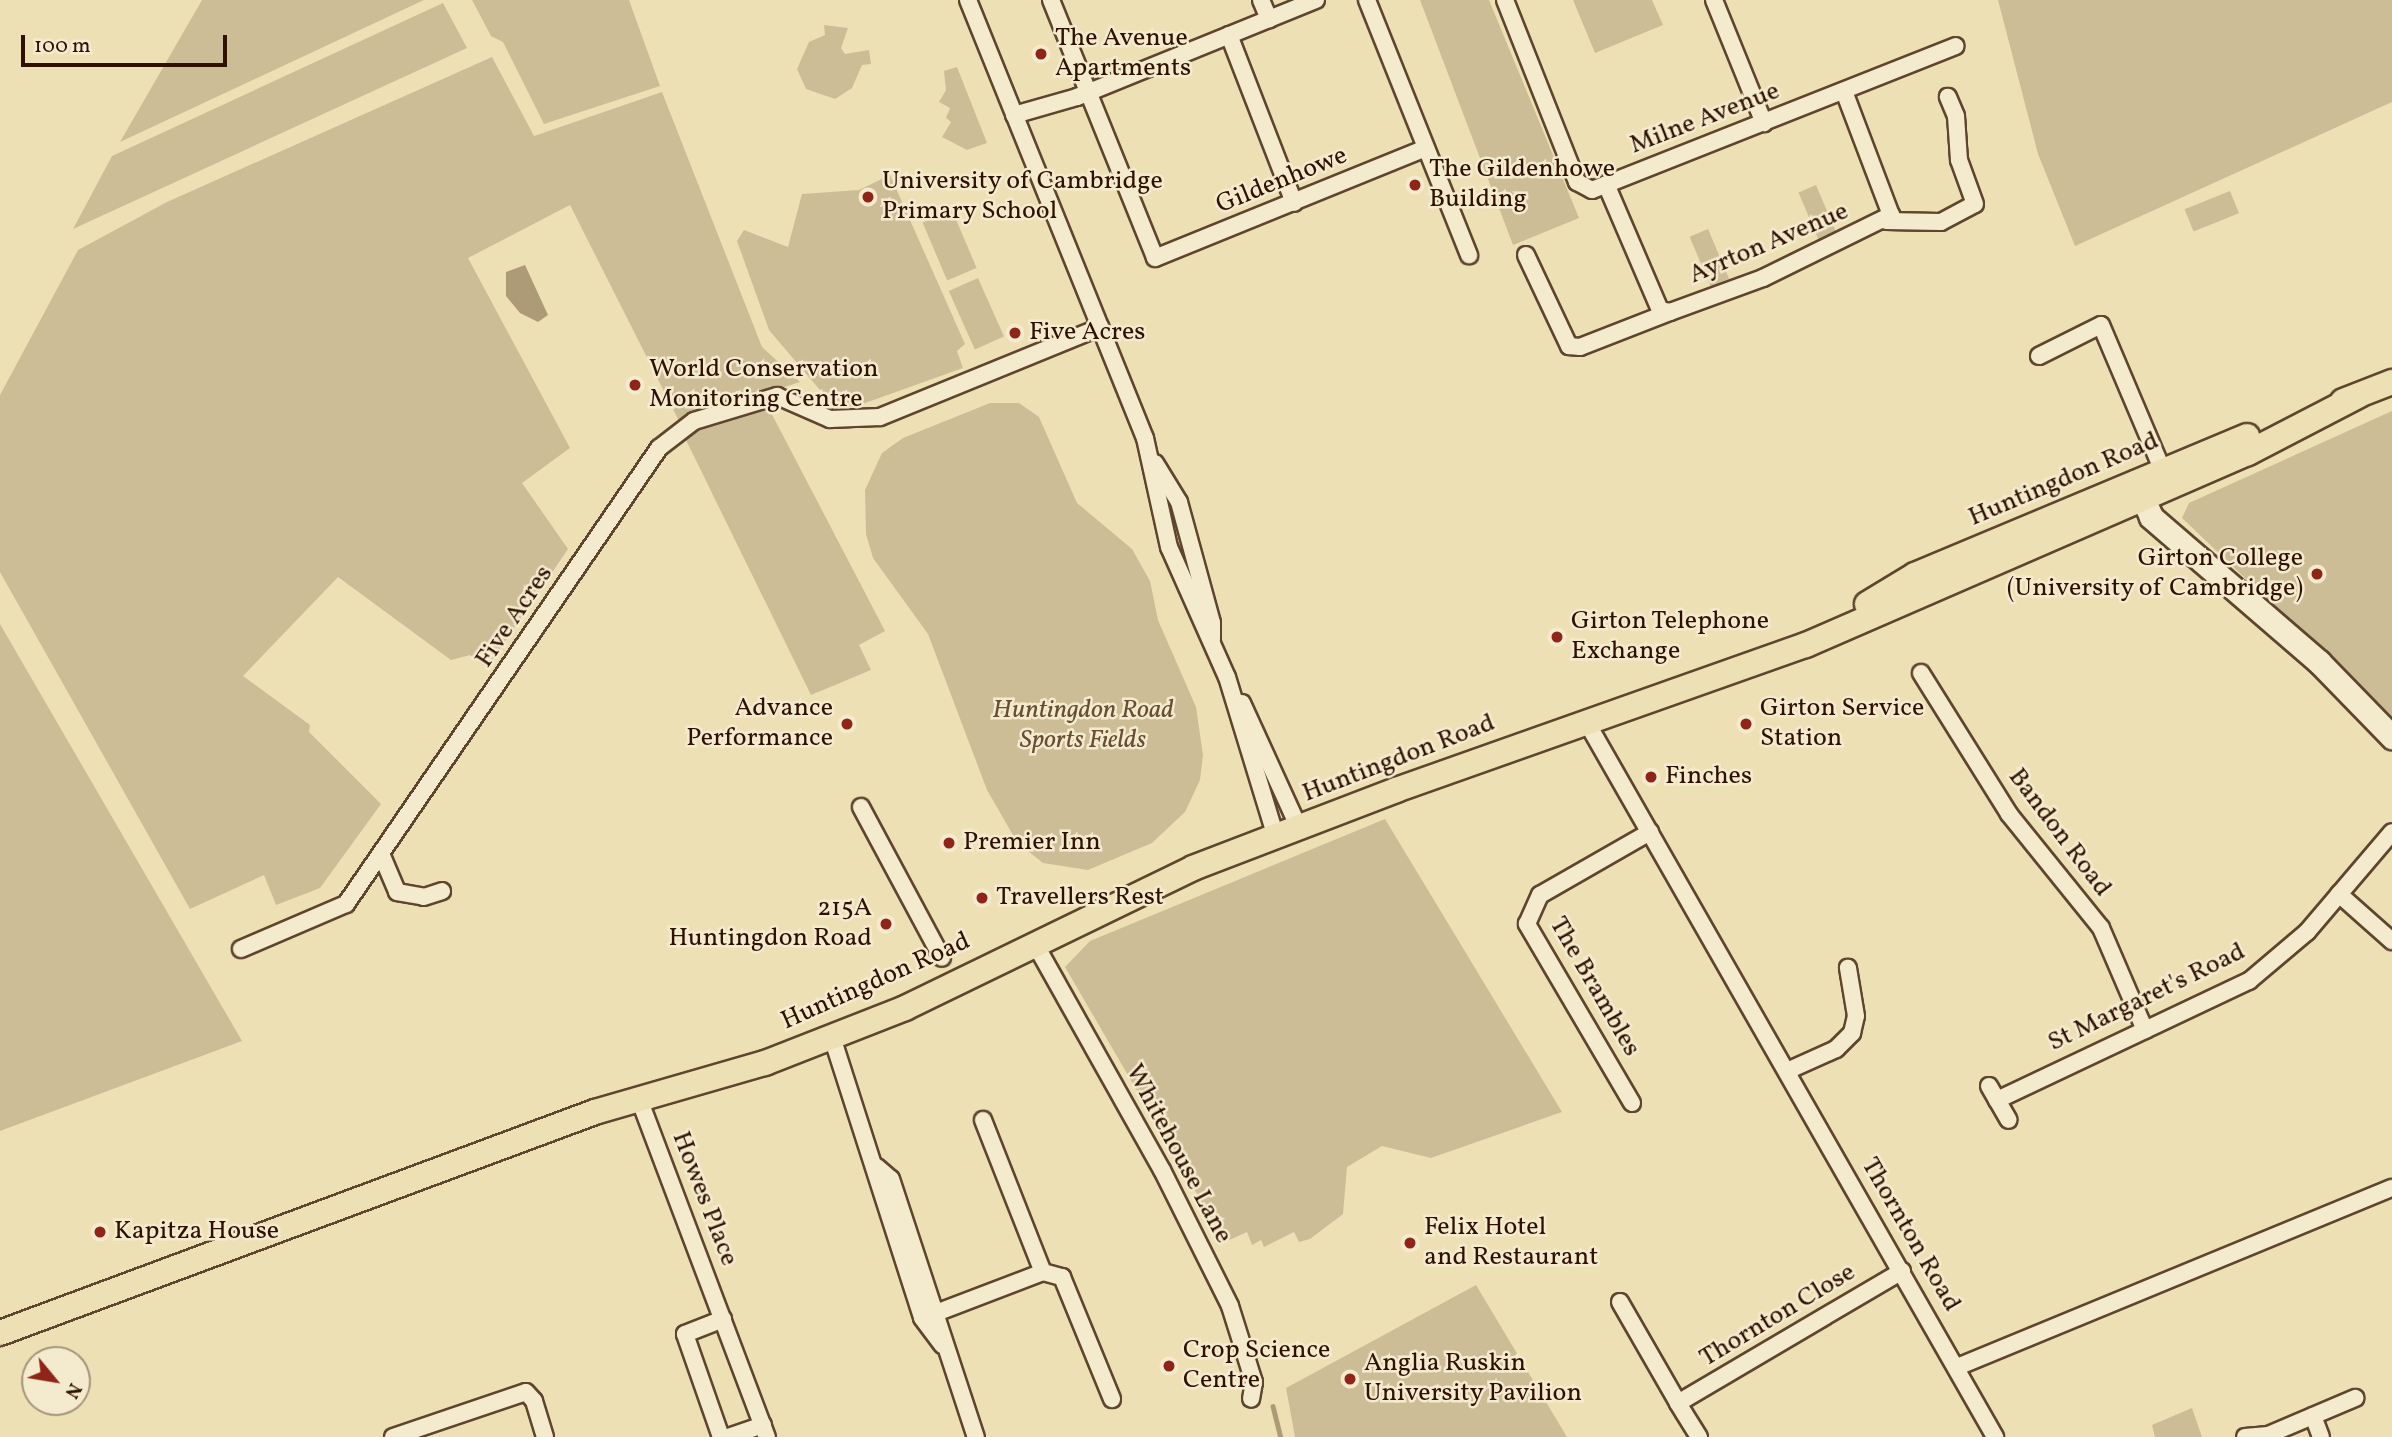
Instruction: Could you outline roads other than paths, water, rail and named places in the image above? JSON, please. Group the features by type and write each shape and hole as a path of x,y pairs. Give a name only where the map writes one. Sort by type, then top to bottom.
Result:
{"main road":[{"name":"Huntingdon Road","path":"0,1333 638,1096 765,1063 905,1008 1034,942 1193,868 1586,721 1806,645 1916,575 2138,490 2392,382"}],"street":[{"path":"968,0 1152,457 1179,502 1212,623 1212,639 1227,677 1276,837"},
{"path":"1051,0 1089,93"},
{"path":"1261,0 1269,19"},
{"path":"1014,115 1089,93 1316,0"},
{"path":"1367,0 1469,255"},
{"name":"Milne Avenue","path":"1505,0 1577,182 1592,190 1955,46"},
{"path":"1714,0 1764,123"},
{"path":"1229,35 1294,203"},
{"name":"Ayrton Avenue","path":"1844,91 1891,208 1886,221"},
{"name":"Gildenhowe","path":"1089,93 1156,258 1426,148"},
{"name":"Ayrton Avenue","path":"1526,255 1569,346 1580,347 1789,267 1886,221 1941,222 1970,209 1975,198 1959,160 1956,117 1948,97"},
{"name":"Ayrton Avenue","path":"1606,184 1655,303 1670,312"},
{"path":"2039,356 2101,325 2166,478"},
{"name":"Five Acres","path":"241,949 346,904 382,856 659,448 694,421 777,396 830,419 880,416 1100,327"},
{"path":"2138,490 2151,517 2301,646 2392,737"},
{"name":"Bandon Road","path":"1921,673 2009,814 2101,928 2145,1030"},
{"path":"1227,677 1256,728 1299,828"},
{"name":"Thornton Road","path":"1586,721 1958,1367 1995,1437"},
{"path":"861,807 942,958"},
{"name":"The Brambles","path":"1632,1103 1527,924 1540,895 1650,832"},
{"name":"St Margaret's Road","path":"2009,1120 1993,1093 2145,1030 2249,981 2307,932 2392,832"},
{"path":"382,856 397,892 424,897 442,891"},
{"path":"2339,894 2392,941"},
{"name":"Whitehouse Lane","path":"1034,942 1162,1170 1230,1306 1254,1382 1251,1399"},
{"path":"1787,1071 1836,1049 1852,1033 1856,1016 1848,969"},
{"path":"832,1037 877,1167 877,1180 922,1318 942,1345"},
{"name":"Howes Place","path":"638,1096 765,1431 728,1437"},
{"path":"983,1120 1043,1272"},
{"path":"877,1167 891,1179 938,1312 942,1345 976,1437"},
{"path":"1958,1367 2392,1188"},
{"name":"Thornton Close","path":"1678,1403 1902,1271"},
{"path":"922,1318 1043,1272 1062,1277 1112,1399"},
{"path":"1620,1302 1699,1437"},
{"path":"721,1437 685,1334 723,1319"},
{"path":"393,1437 526,1392 534,1401 545,1437"},
{"path":"2245,1437 2268,1435 2355,1398"},
{"path":"2313,1416 2321,1437"}],"waterway":[{"path":"1273,1406 1281,1437"}],"place":[{"name":"The Avenue Apartments","path":"1041,54"},
{"name":"The Gildenhowe Building","path":"1415,185"},
{"name":"University of Cambridge Primary School","path":"868,197"},
{"name":"Five Acres","path":"1015,333"},
{"name":"World Conservation Monitoring Centre","path":"635,385"},
{"name":"Girton College (University of Cambridge)","path":"2317,574"},
{"name":"Girton Telephone Exchange","path":"1557,637"},
{"name":"Advance Performance","path":"847,724"},
{"name":"Girton Service Station","path":"1746,724"},
{"name":"Finches","path":"1651,777"},
{"name":"Premier Inn","path":"949,843"},
{"name":"Travellers Rest","path":"982,898"},
{"name":"215A Huntingdon Road","path":"886,924"},
{"name":"Kapitza House","path":"100,1232"},
{"name":"Felix Hotel and Restaurant","path":"1410,1243"},
{"name":"Crop Science Centre","path":"1169,1366"},
{"name":"Anglia Ruskin University Pavilion","path":"1350,1379"}],"park label":[{"name":"Huntingdon Road Sports Fields","path":"1083,726"}]}
